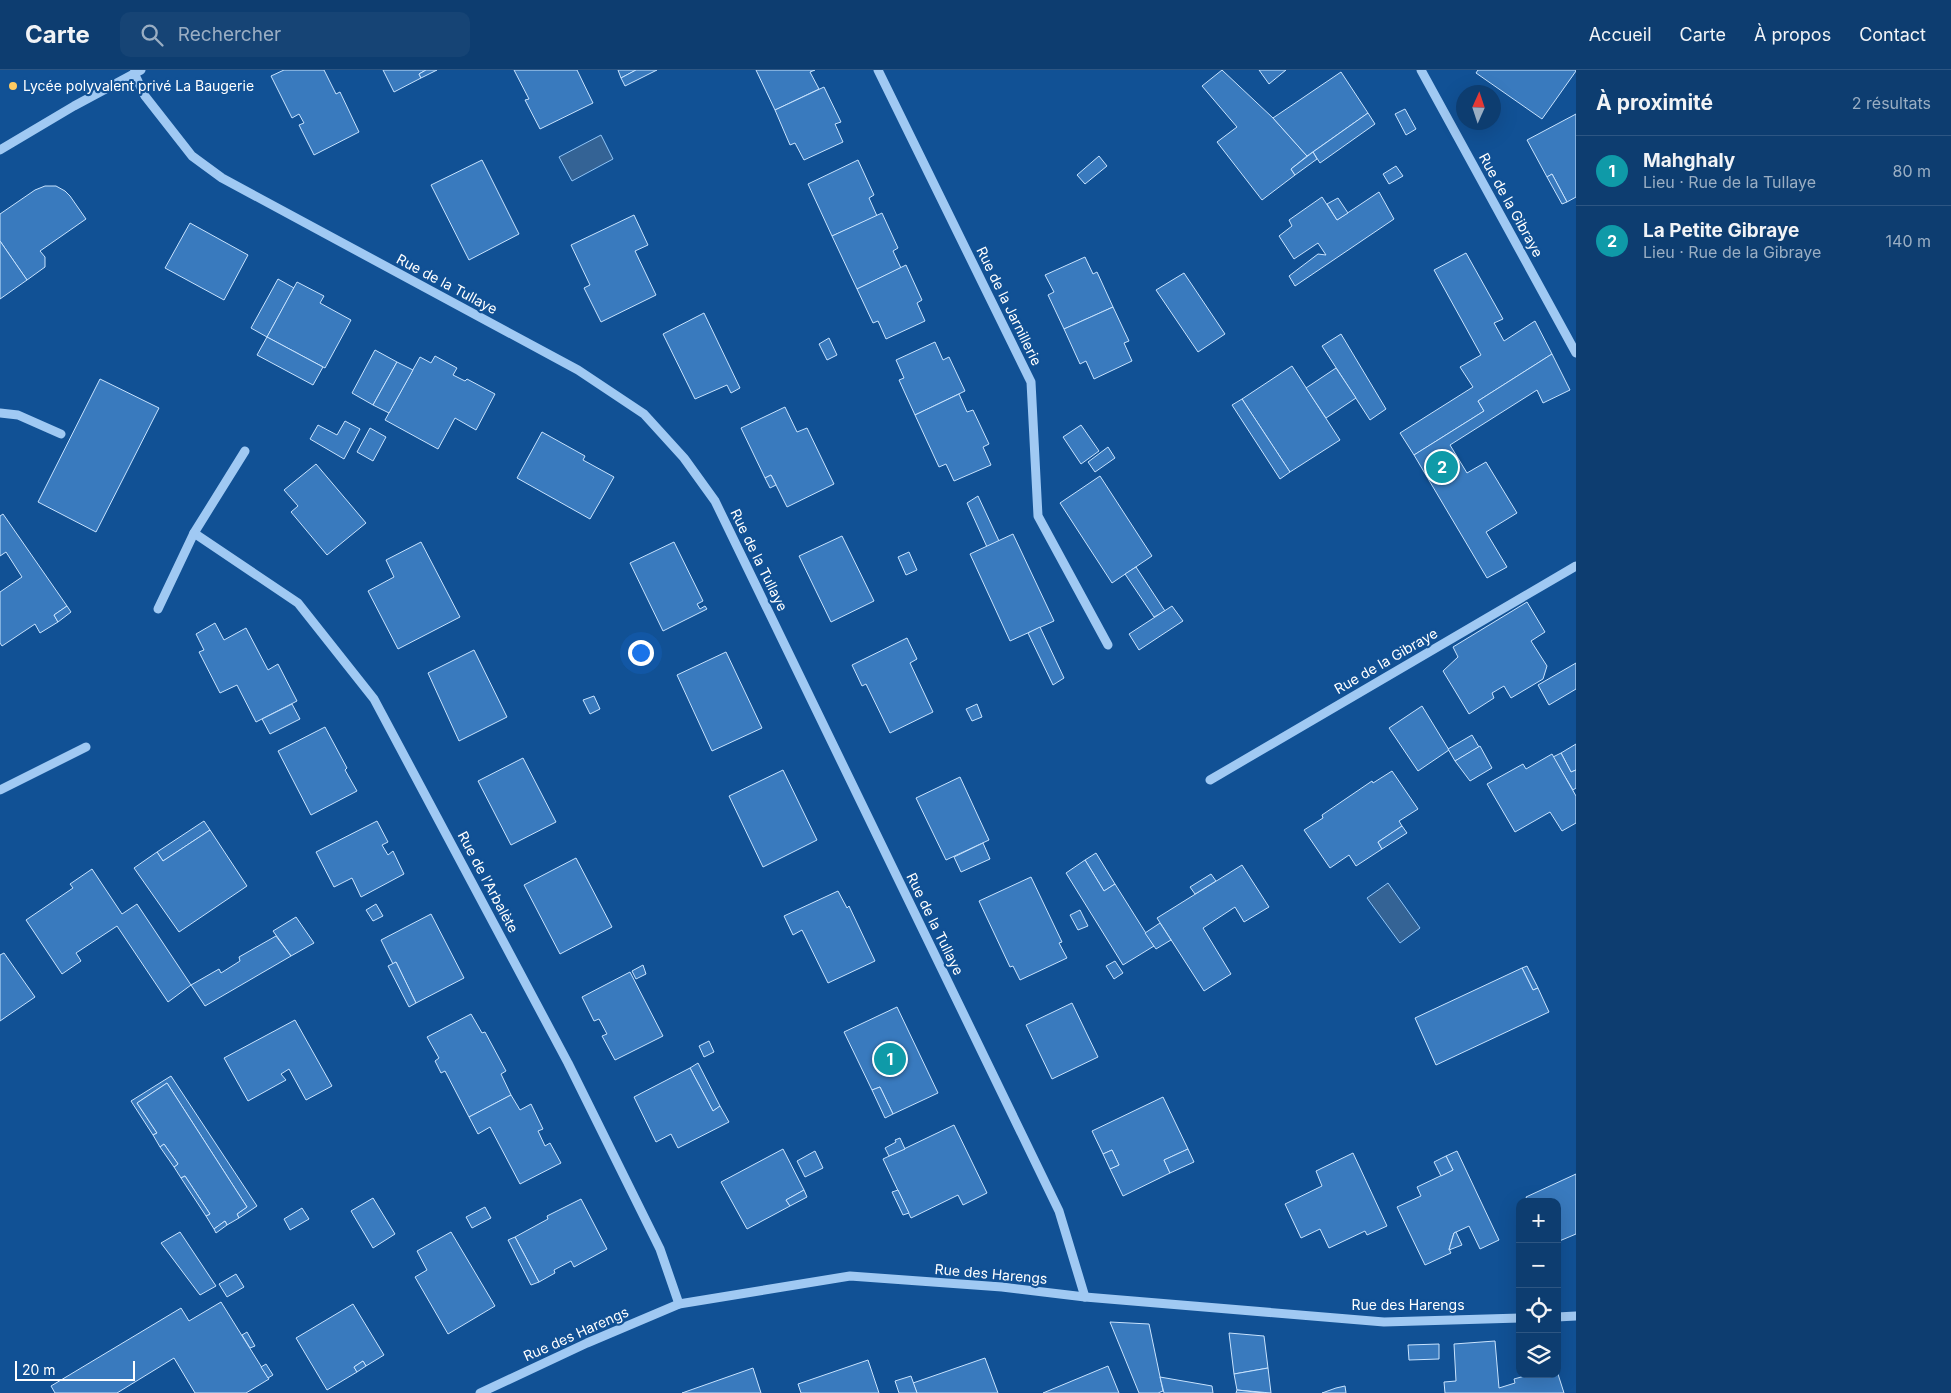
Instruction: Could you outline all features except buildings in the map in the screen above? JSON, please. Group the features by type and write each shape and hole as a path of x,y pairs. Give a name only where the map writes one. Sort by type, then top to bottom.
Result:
{"street":[{"name":"Rue de la Jarnillerie","path":"878,70 1031,382 1038,516 1108,645"},
{"name":"Rue de la Gibraye","path":"1421,70 1576,353"},
{"path":"0,150 138,72"},
{"name":"Rue de la Tullaye","path":"138,72 145,96 192,156 222,178 578,370 644,414 684,458 715,500 1059,1210 1085,1297"},
{"path":"0,413 18,415 61,434"},
{"path":"158,609 194,533 245,451"},
{"name":"Rue de l'Arbalète","path":"194,533 298,603 374,699 568,1063 660,1250 679,1304"},
{"name":"Rue de la Gibraye","path":"1210,780 1576,566"},
{"path":"0,790 86,747"},
{"name":"Rue des Harengs","path":"485,1392 587,1343 679,1304 850,1276 1002,1287 1085,1297 1384,1322 1516,1318"},
{"path":"1561,1317 1576,1316"}],"water":[{"path":"601,135 613,159 572,181 559,157"},
{"path":"1388,883 1420,928 1400,943 1367,898"}],"place":[{"name":"Lycée polyvalent privé La Baugerie","path":"13,86"},
{"name":"La Petite Gibraye","path":"1442,467"},
{"name":"Mahghaly","path":"890,1059"}]}
